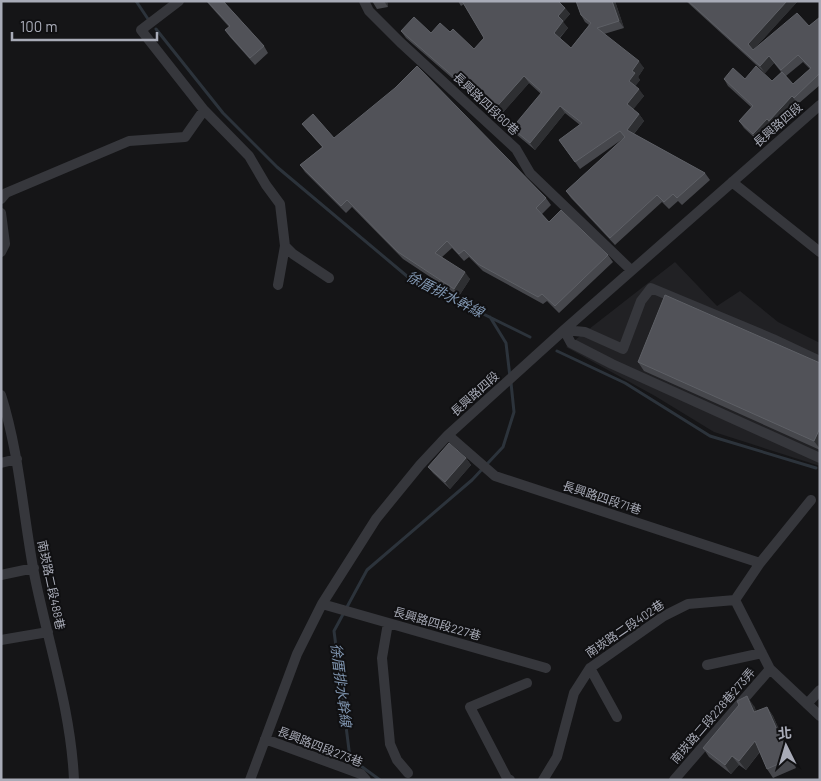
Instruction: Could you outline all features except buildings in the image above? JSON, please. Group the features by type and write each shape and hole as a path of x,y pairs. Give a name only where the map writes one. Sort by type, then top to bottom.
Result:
{"street":[{"path":"179,1 141,30 204,110 250,156 266,185 280,204 285,246 278,286"},
{"name":"長興路四段60巷","path":"364,1 369,11 400,42 516,149 530,173 631,270"},
{"name":"長興路四段","path":"250,780 297,654 322,604 376,519 420,465 448,435 564,330 820,105"},
{"path":"1,199 6,193 129,140 185,137 204,110"},
{"path":"732,182 820,252"},
{"path":"1,213 5,244 1,252"},
{"path":"285,246 293,254 329,278"},
{"path":"617,366 641,301 651,288 773,339 820,362"},
{"path":"564,330 585,332 623,349"},
{"path":"564,330 571,343 617,366 820,458"},
{"name":"南崁路二段488巷","path":"1,395 10,422 34,568 71,735 74,780"},
{"name":"長興路四段71巷","path":"448,435 495,476 760,563"},
{"path":"1,463 16,459"},
{"path":"811,500 760,563 735,600 770,669 820,716"},
{"path":"1,576 34,568"},
{"name":"南崁路二段402巷","path":"543,780 557,757 574,693 590,668 664,616 688,604 735,600"},
{"name":"長興路四段227巷","path":"322,604 546,668"},
{"path":"388,623 382,658 390,744 397,760 408,773"},
{"path":"1,640 48,632"},
{"path":"707,665 762,653"},
{"path":"590,668 618,717"},
{"name":"南崁路二段228巷273弄","path":"674,780 770,669"},
{"path":"510,780 507,778 470,707 527,683"},
{"path":"807,704 820,690"},
{"name":"長興路四段273巷","path":"265,738 361,774 366,780"}],"shaded area":[{"path":"675,262 717,306 740,291 778,322 820,343 820,466 714,432 655,396 566,347"}],"waterway":[{"name":"徐厝排水幹線","path":"136,1 148,19"},
{"name":"徐厝排水幹線","path":"156,29 223,113 277,167 408,277 530,337"},
{"name":"徐厝排水幹線","path":"490,317 506,343 510,377"},
{"path":"557,351 625,383 710,436 816,468"},
{"name":"徐厝排水幹線","path":"380,780 350,758 334,631 367,570 472,480 503,447 514,412 511,383"}]}
